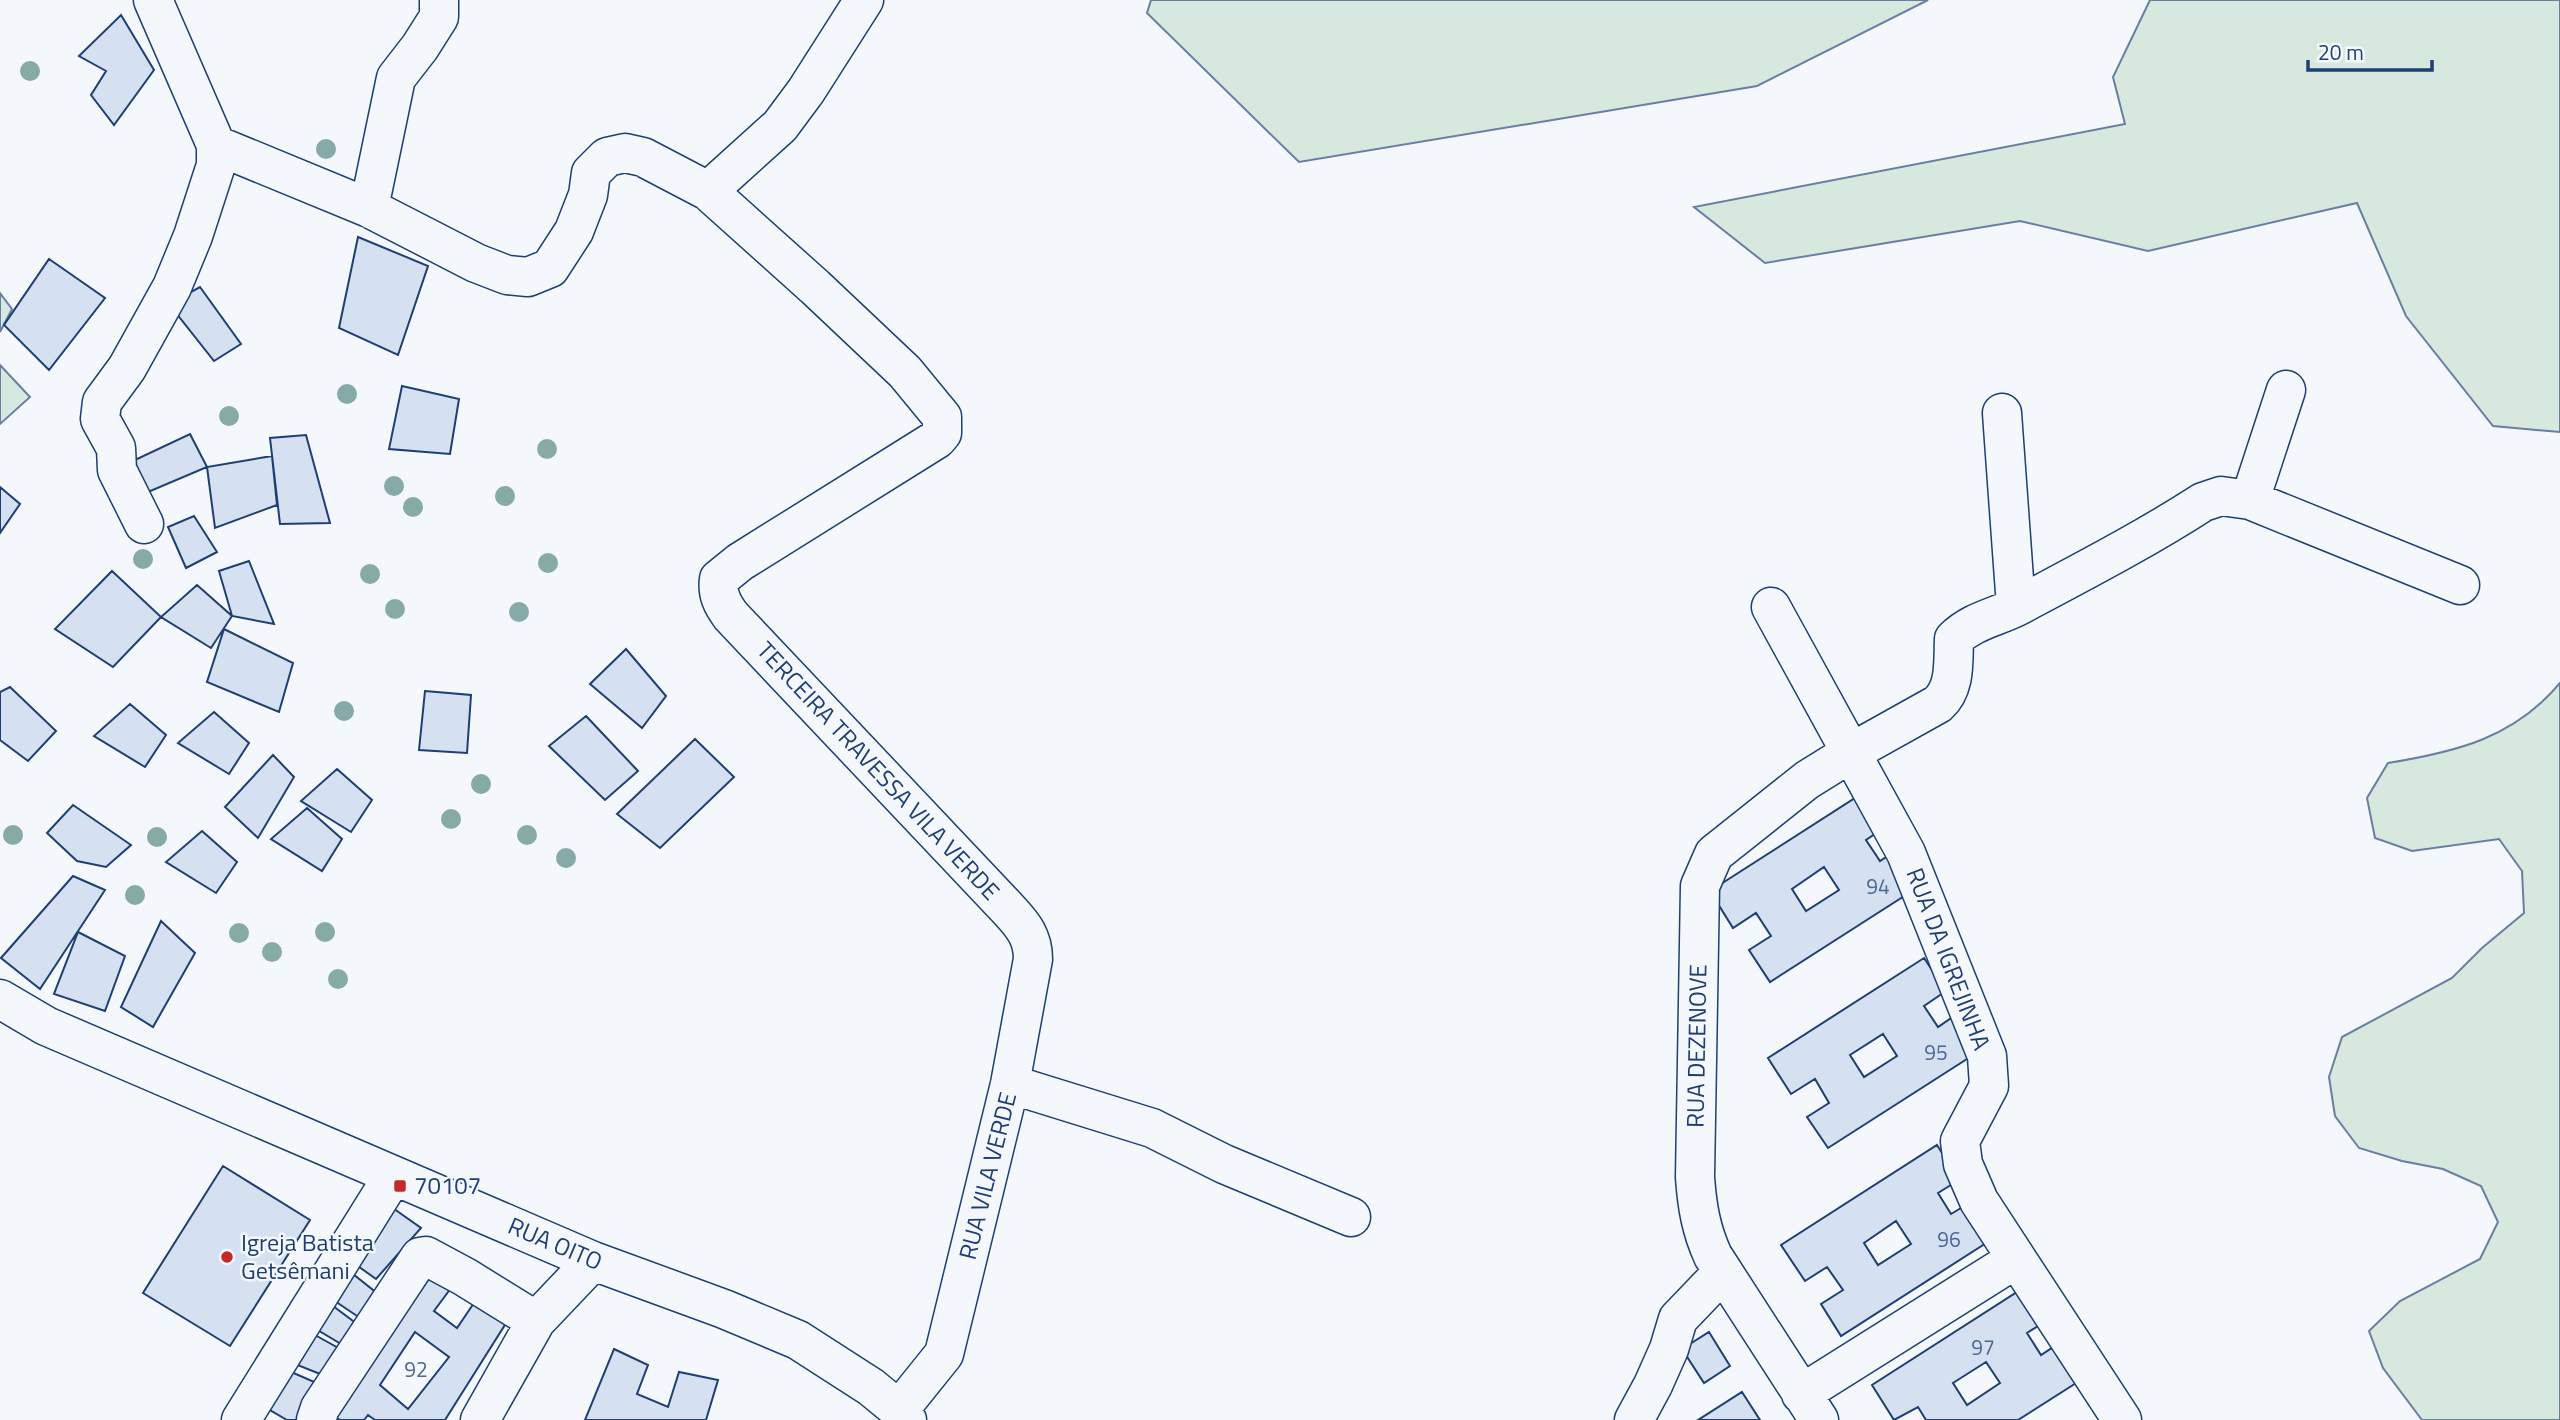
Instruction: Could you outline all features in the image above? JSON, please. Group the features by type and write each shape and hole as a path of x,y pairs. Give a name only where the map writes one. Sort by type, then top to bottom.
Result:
{"street":[{"path":"144,524 117,470 116,448 100,419 102,402 133,358 172,287 193,236 216,165 216,145 153,0"},
{"path":"369,208 396,78 439,17 439,0"},
{"path":"216,145 369,208 476,263 507,275 528,278 550,268 562,252 583,207 591,173 607,157 625,153 643,157 708,191 780,126 806,91 864,0"},
{"name":"TERCEIRA TRAVESSA VILA VERDE","path":"708,191 905,372 942,417 944,425 937,439 726,572 719,579 720,597 731,616 1025,927"},
{"path":"2249,500 2286,390"},
{"path":"2002,413 2017,607 2203,502 2221,496 2249,500 2460,585"},
{"name":"RUA DA IGREJINHA","path":"1771,607 1906,853 1987,1056 1989,1086 1959,1141 1963,1164 1979,1201 2122,1420"},
{"name":"RUA DEZENOVE","path":"1810,1407 1722,1273 1703,1234 1697,1208 1695,1177 1700,886 1714,854 1807,780 1946,697 1951,688 1954,639 1975,624 2017,607"},
{"name":"RUA VILA VERDE","path":"903,1415 944,1354 1010,1084 1033,960 1033,944 1025,927"},
{"name":"RUA OITO","path":"0,999 46,1026 393,1176 593,1261 724,1309 798,1340 871,1387 903,1415"},
{"path":"1010,1084 1152,1128 1224,1164 1351,1217"},
{"path":"241,1420 393,1176"},
{"path":"316,1420 320,1408 420,1257 426,1256 465,1277 536,1321"},
{"path":"1810,1407 2016,1259"},
{"path":"480,1420 536,1321 593,1261"},
{"path":"1634,1420 1669,1349 1678,1319 1722,1273"}],"shaded area":[{"path":"1151,0 1928,0 1757,86 1299,162 1147,13"},
{"path":"2150,0 2560,0 2560,432 2493,426 2406,316 2357,203 2148,251 2020,221 1765,263 1694,207 2125,124 2113,77"},
{"path":"0,293 12,309 0,332"},
{"path":"0,365 30,397 0,424"},
{"path":"2560,683 2560,1420 2422,1420 2383,1368 2369,1331 2400,1301 2480,1259 2498,1222 2481,1186 2443,1169 2402,1161 2359,1148 2335,1116 2329,1077 2342,1037 2452,978 2482,948 2524,913 2522,871 2499,839 2412,851 2375,838 2367,798 2388,763 2437,754 2482,740 2523,717"}],"building":[{"path":"121,15 154,70 114,125 91,95 106,71 79,56"},
{"path":"358,237 428,266 398,355 339,328"},
{"path":"49,259 105,298 49,370 4,325"},
{"path":"200,287 241,344 214,361 169,304"},
{"path":"402,386 459,399 450,454 389,449"},
{"path":"190,434 207,467 134,498 120,467"},
{"path":"306,435 330,523 280,524 270,438"},
{"path":"272,456 277,505 215,528 207,467"},
{"path":"0,487 20,504 0,533"},
{"path":"194,516 217,552 186,568 168,527"},
{"path":"249,561 274,624 232,616 219,571"},
{"path":"112,571 161,617 113,667 55,629"},
{"path":"197,585 232,616 211,648 161,617"},
{"path":"224,629 293,663 279,712 207,682"},
{"path":"626,649 666,696 642,728 590,684"},
{"path":"10,687 56,731 28,761 0,740 0,692"},
{"path":"425,691 471,695 467,753 419,750"},
{"path":"130,704 166,735 145,767 94,736"},
{"path":"214,712 249,743 229,774 178,743"},
{"path":"586,716 638,771 605,800 549,746"},
{"path":"695,739 734,777 660,848 617,814"},
{"path":"273,755 294,777 258,838 225,807"},
{"path":"337,769 372,800 351,832 301,801"},
{"path":"1866,791 1888,825 1866,840 1880,861 1900,848 1923,884 1770,982 1749,950 1771,936 1756,913 1733,928 1710,891","holes":["1824,867 1839,890 1806,911 1792,889"]},
{"path":"73,805 131,845 106,867 77,861 47,833"},
{"path":"307,808 342,839 322,871 271,839"},
{"path":"202,831 237,862 216,893 166,862"},
{"path":"73,876 105,890 40,989 1,958"},
{"path":"161,921 195,953 153,1027 121,1007"},
{"path":"78,932 125,956 105,1011 54,994"},
{"path":"1924,958 1946,991 1924,1006 1938,1027 1957,1014 1981,1050 1828,1148 1807,1117 1829,1103 1815,1079 1791,1094 1768,1058","holes":["1883,1034 1897,1056 1864,1077 1850,1055"]},
{"path":"1937,1145 1959,1180 1938,1193 1951,1214 1971,1202 1994,1238 1841,1336 1821,1304 1843,1290 1827,1267 1805,1281 1781,1245","holes":["1896,1221 1911,1244 1878,1265 1864,1243"]},
{"name":"Igreja Batista Getsêmani","path":"223,1166 310,1220 230,1346 143,1293"},
{"path":"390,1206 421,1228 376,1279 348,1259"},
{"path":"425,1263 454,1284 434,1311 457,1328 476,1300 508,1320 445,1420 375,1420 368,1415 364,1420 340,1420 328,1412"},
{"path":"343,1266 378,1294 360,1318 323,1293"},
{"path":"2028,1285 2049,1319 2027,1333 2041,1355 2061,1342 2084,1378 2018,1420 1926,1420 1918,1407 1894,1420 1872,1385","holes":["1986,1362 2000,1383 1967,1405 1953,1383"]},
{"path":"325,1300 357,1324 341,1344 306,1323"},
{"path":"415,1332 449,1357 408,1409 380,1385"},
{"path":"1709,1332 1730,1366 1704,1383 1682,1349"},
{"path":"315,1335 342,1350 325,1376 285,1360"},
{"path":"614,1349 648,1365 637,1394 668,1407 679,1372 718,1380 706,1420 585,1420"},
{"path":"282,1368 319,1384 305,1420 287,1420 263,1406"},
{"path":"1742,1392 1760,1420 1698,1420"}],"place":[{"name":"70107","path":"400,1186"},
{"name":"Igreja Batista Getsêmani","path":"227,1257"}]}
